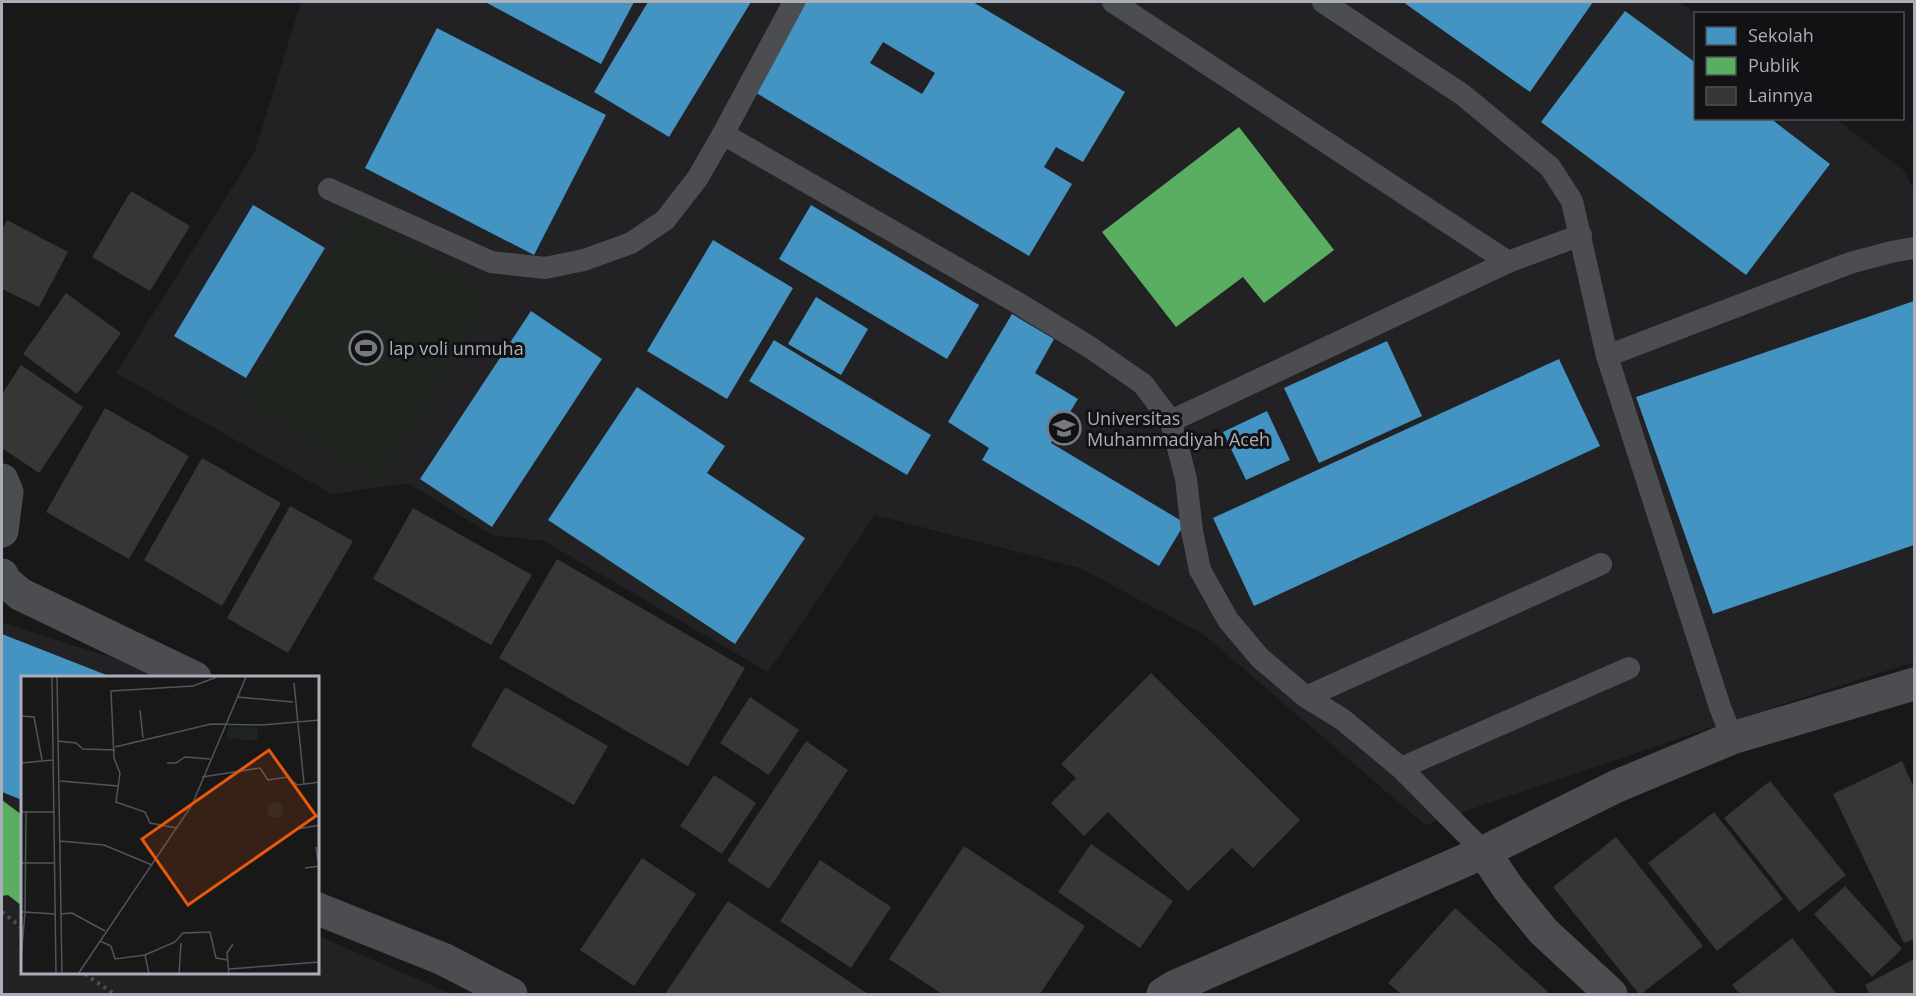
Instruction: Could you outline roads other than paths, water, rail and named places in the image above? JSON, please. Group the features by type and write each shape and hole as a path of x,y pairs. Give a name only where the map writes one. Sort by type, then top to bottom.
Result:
{"street":[{"path":"2,480 7,492 2,531"},
{"path":"2,575 5,581 20,594 191,676"},
{"path":"1163,994 1174,987 1484,852 1617,786 1732,738 1914,684"},
{"path":"1484,852 1508,888 1543,931 1611,994"},
{"path":"320,910 442,959 511,994"}],"lane":[{"path":"329,189 490,262 545,268 584,260 631,243 665,220 697,179 794,2"},
{"path":"1113,2 1508,262"},
{"path":"1323,2 1463,95 1550,167 1572,201 1607,356 1732,738"},
{"path":"723,134 1088,346 1143,384 1171,421 1186,479 1192,531 1200,570 1228,620 1260,658 1306,697 1342,719 1401,768 1484,852"},
{"path":"1171,421 1508,262 1581,235"},
{"path":"1607,356 1850,263 1914,248"},
{"path":"1306,697 1601,564"},
{"path":"1401,768 1629,668"}],"place":[{"name":"lap voli unmuha","path":"366,348"},
{"name":"Universitas Muhammadiyah Aceh","path":"1064,428"}]}
